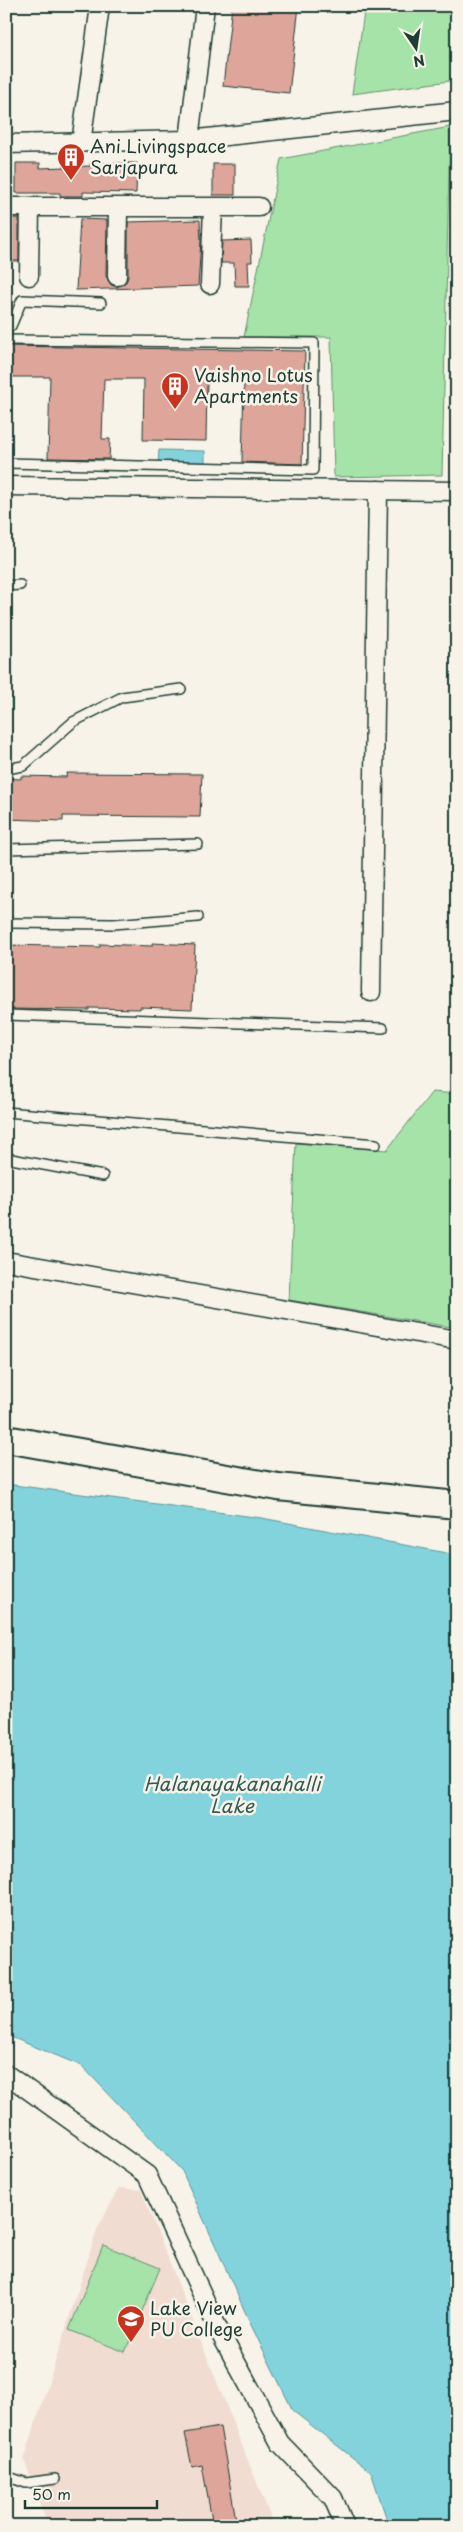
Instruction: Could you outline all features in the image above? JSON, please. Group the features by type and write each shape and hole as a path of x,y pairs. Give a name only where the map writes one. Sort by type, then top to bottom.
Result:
{"street":[{"path":"81,143 100,6"},
{"path":"189,140 205,6"},
{"path":"6,144 189,140 457,110"},
{"path":"6,207 118,209 259,207"},
{"path":"29,276 30,207"},
{"path":"210,284 213,208"},
{"path":"118,209 118,276"},
{"path":"6,486 457,491"},
{"path":"371,992 378,490"},
{"path":"6,1261 457,1340"},
{"path":"6,1439 278,1487 457,1505"},
{"path":"6,2074 146,2175 220,2333 280,2443 333,2498 345,2526"}],"lane":[{"path":"6,326 11,326 22,300 101,303"},
{"path":"6,340 314,343 314,353 313,470 6,463"},
{"path":"6,586 20,586"},
{"path":"6,769 27,764 73,722 122,697 180,689"},
{"path":"6,849 198,844"},
{"path":"6,923 114,924 198,917"},
{"path":"6,1014 384,1028"},
{"path":"6,1112 376,1144"},
{"path":"6,1158 103,1176"},
{"path":"6,2476 26,2483 55,2479"}],"shaded area":[{"name":"Lake View PU College","path":"119,2188 141,2190 274,2526 48,2526 24,2460 98,2227"}],"green space":[{"path":"365,6 457,6 457,80 352,94"},
{"path":"450,127 442,475 334,477 331,337 244,337 281,159"},
{"path":"6,655 11,655 11,748 6,747"},
{"path":"432,1092 457,1094 457,1328 289,1300 296,1143 387,1150"},
{"path":"103,2245 160,2268 125,2352 69,2330"}],"water":[{"path":"159,450 205,451 205,465 158,464"},
{"name":"Halanayakanahalli Lake","path":"6,1484 262,1518 457,1555 457,2526 389,2526 371,2472 293,2411 251,2325 182,2171 82,2066 6,2035"}],"building":[{"path":"232,6 299,6 289,93 223,86"},
{"path":"16,163 40,163 40,168 90,166 90,163 137,163 136,193 83,192 83,196 60,196 60,193 16,193"},
{"path":"213,164 235,164 235,195 213,195"},
{"path":"6,218 19,218 19,261 6,261"},
{"path":"80,219 107,220 106,276 111,285 117,287 126,282 128,277 128,222 200,220 201,241 198,286 76,290"},
{"path":"251,240 252,262 248,262 249,286 235,286 234,263 221,263 222,241"},
{"name":"Vaishno Lotus Apartments","path":"6,346 305,351 302,464 242,462 244,381 207,380 206,441 143,440 144,379 104,379 102,439 110,439 109,459 48,458 50,377 6,377"},
{"path":"67,773 202,774 200,817 63,816 63,821 6,819 6,778 21,779 21,776 66,777"},
{"path":"152,943 195,945 192,1009 140,1007 140,1009 89,1008 89,1010 6,1009 6,945 100,947 100,944 152,946"},
{"path":"220,2427 237,2526 213,2526 202,2465 192,2467 185,2433"}],"place":[{"name":"Ani Livingspace Sarjapura","path":"71,181"},
{"name":"Vaishno Lotus Apartments","path":"175,410"},
{"name":"Lake View PU College","path":"131,2343"}]}
